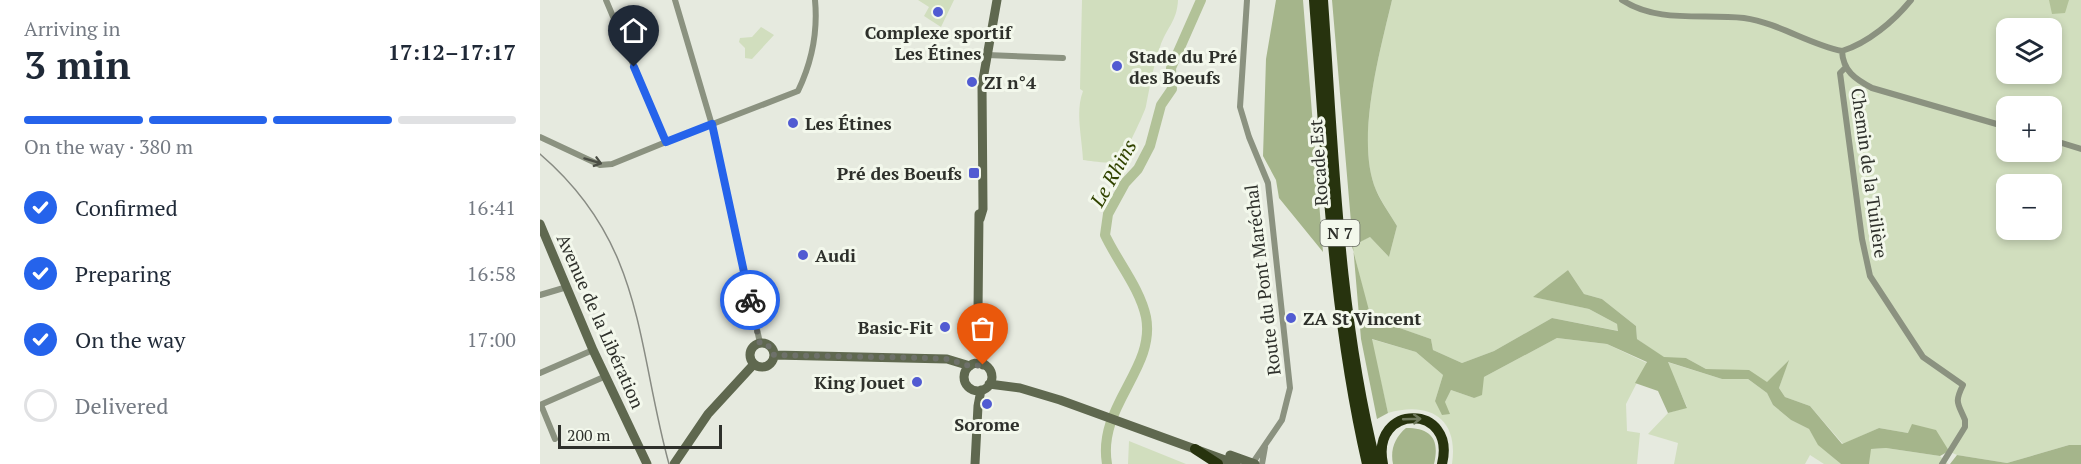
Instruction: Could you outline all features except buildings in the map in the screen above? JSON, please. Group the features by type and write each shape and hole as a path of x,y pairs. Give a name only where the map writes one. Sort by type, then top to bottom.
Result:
{"highway":[{"name":"Rocade Est","path":"1314,0 1339,312 1349,378 1367,464"},
{"name":"Rocade Est","path":"1323,0 1348,312 1359,387 1376,464"},
{"path":"1383,464 1382,443 1388,430 1399,420 1412,417 1427,421 1439,431 1444,445 1443,464"},
{"path":"1195,449 1218,464"}],"street":[{"path":"606,0 666,142"},
{"path":"675,0 712,124 760,344"},
{"path":"540,137 600,165 612,164 798,91 813,51 816,30 815,0"},
{"path":"975,436 987,383 982,364 978,312 980,219 983,196 982,85 997,0"},
{"name":"Route du Pont Maréchal","path":"1247,0 1240,106 1248,137 1268,183 1290,388 1282,420 1253,464"},
{"path":"1622,0 1655,14 1747,19 1842,51 1852,48 1888,24 1911,0"},
{"path":"1842,51 1845,68 1854,79 1872,88 1996,124"},
{"path":"987,55 1063,58"},
{"name":"Chemin de la Tuilière","path":"1845,68 1840,73 1862,239 1870,276 1923,357 1963,385 1957,396 1957,406 1965,420 1965,427 1942,464"},
{"path":"2062,143 2081,149"},
{"name":"Avenue de la Libération","path":"540,224 593,350 647,464"},
{"path":"540,296 567,287"},
{"path":"964,376 971,366 978,312"},
{"path":"760,344 771,347 774,355 772,362 765,367 754,364 750,354 753,347 760,344"},
{"path":"540,373 593,350"},
{"path":"774,355 947,359 971,366 982,364"},
{"path":"935,359 956,368 964,376 970,389 975,436 975,464"},
{"path":"674,464 708,414 754,364"},
{"path":"555,439 540,405 606,376"},
{"path":"970,389 987,383 1020,388 1170,438 1236,464"},
{"path":"1170,438 1182,439 1253,464"},
{"name":"Route du Pont Maréchal","path":"1262,464 1265,447"}],"shaded area":[{"name":"Complexe sportif Les Étines","path":"918,0 954,0 941,27 924,16 929,7"},
{"name":"Stade du Pré des Boeufs","path":"1082,0 1178,0 1176,14 1162,40 1145,109 1139,124 1120,160 1112,162 1083,160 1079,116 1083,91 1080,89"},
{"path":"1276,0 1303,0 1323,252 1279,198 1276,180 1263,156 1266,59"},
{"path":"1332,0 1392,0 1376,69 1368,146 1370,170 1376,190 1397,226 1389,257 1370,237 1353,245"},
{"path":"1392,0 2081,0 2081,445 2069,445 2007,463 1957,455 1908,433 1879,428 1843,444 1810,406 1785,397 1779,388 1788,361 1767,383 1749,371 1706,369 1686,358 1664,358 1637,339 1636,326 1602,299 1584,294 1568,270 1534,297 1589,309 1617,324 1619,331 1552,318 1494,351 1462,363 1433,350 1431,339 1370,318 1352,245 1370,237 1389,257 1397,226 1376,190 1370,170 1369,121 1376,69"},
{"path":"2049,0 2069,0 2065,13 2052,14"},
{"path":"761,27 774,35 752,59 745,58 745,48 739,42 740,38 752,37"},
{"path":"1354,252 1371,318 1431,339 1433,350 1462,363 1494,351 1552,318 1618,331 1617,324 1589,309 1533,297 1568,270 1584,294 1602,299 1636,326 1637,339 1664,357 1686,358 1706,369 1749,370 1767,382 1789,360 1779,388 1785,397 1810,406 1842,444 1879,428 1908,433 1912,424 1936,430 1949,451 1940,456 1886,448 1871,449 1869,464 1841,464 1818,445 1809,429 1791,420 1773,405 1767,393 1748,379 1722,379 1668,362 1687,408 1668,413 1658,391 1635,383 1647,362 1607,344 1557,338 1484,377 1482,395 1474,398 1451,390 1445,402 1450,414 1442,415 1435,401 1443,375 1416,352 1372,339 1388,413 1377,419 1361,339"},
{"path":"1557,338 1607,344 1647,363 1626,404 1627,431 1640,433 1637,464 1452,464 1451,435 1446,424 1438,417 1416,409 1388,413 1371,339 1416,352 1443,375 1435,401 1445,402 1451,390 1474,398 1484,377"},
{"path":"1667,362 1722,379 1748,379 1767,393 1773,405 1791,420 1809,429 1819,445 1841,464 1824,464 1810,455 1805,464 1674,464 1678,443 1648,434 1668,413 1687,407"},
{"path":"1406,428 1422,430 1432,437 1436,448 1434,464 1393,464 1394,444"},
{"path":"1129,441 1186,464 1128,464"},
{"path":"2069,445 2081,445 2081,464 1950,464 1957,455 2007,463"},
{"path":"1886,448 1940,456 1948,464 1869,464 1870,449"}],"waterway":[{"name":"Le Rhins","path":"1107,464 1106,443 1110,424 1143,354 1147,336 1146,317 1139,296 1105,235 1108,214 1125,183 1138,169 1150,146 1161,105 1172,89 1171,68 1201,0"}],"railway":[{"path":"540,154 574,188 600,224 618,260 632,298 669,464"}],"way so far":[{"path":"750,300 760,344 771,347 774,355 947,359 970,366 983,365"}],"place":[{"name":"Complexe sportif Les Étines","path":"938,12"},
{"name":"Stade du Pré des Boeufs","path":"1117,66"},
{"name":"ZI n°4","path":"972,82"},
{"name":"Les Étines","path":"793,123"},
{"name":"Pré des Boeufs","path":"974,173"},
{"name":"Audi","path":"803,255"},
{"name":"ZA St Vincent","path":"1291,318"},
{"name":"Basic-Fit","path":"945,327"},
{"name":"King Jouet","path":"917,382"},
{"name":"Sorome","path":"987,404"}],"route":[{"path":"634,67 666,142 712,124 725,193 750,300"}]}
